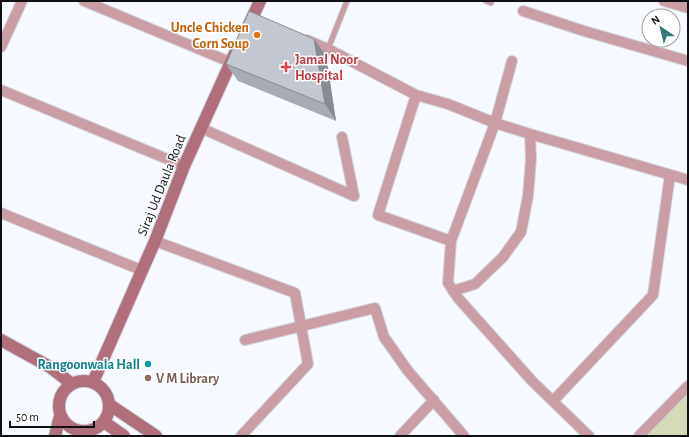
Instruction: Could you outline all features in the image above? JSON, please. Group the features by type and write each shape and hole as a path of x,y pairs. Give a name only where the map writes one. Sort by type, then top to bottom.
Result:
{"main road":[{"name":"Siraj Ud Daula Road","path":"93,382 154,241 184,166 230,62 242,39 257,17 260,1"},
{"path":"1,340 50,367 72,384"},
{"path":"82,380 93,382 100,386 108,397 110,405 108,414 104,422 91,431 75,433 66,425 60,416 58,402 61,394 72,384 82,380"},
{"path":"110,405 156,436"},
{"path":"55,436 60,416"},
{"path":"104,422 124,436"}],"street":[{"path":"1,47 22,1"},
{"path":"84,1 230,62"},
{"path":"664,1 688,8"},
{"path":"523,11 584,31 688,61"},
{"path":"301,37 328,49 416,94 448,104 495,123 688,180"},
{"path":"512,61 495,123 451,241 448,284 533,382 589,436"},
{"path":"1,90 184,166"},
{"path":"416,94 378,215 451,241"},
{"path":"201,128 354,196 342,137"},
{"path":"453,290 475,284 503,258 521,232 529,188 531,159 530,134"},
{"path":"553,401 653,295 670,175"},
{"path":"1,213 141,270"},
{"path":"154,241 294,293 308,364 241,436"},
{"path":"245,340 375,308 384,337 408,371 464,436"},
{"path":"638,436 688,386"},
{"path":"400,436 434,400"}],"lane":[{"path":"328,49 347,1"}],"green space":[{"path":"688,386 688,436 638,436"}],"building":[{"name":"Jamal Noor Hospital","path":"249,11 314,39 325,104 226,64"}],"place":[{"name":"Uncle Chicken Corn Soup","path":"257,35"},
{"name":"Jamal Noor Hospital","path":"286,67"},
{"name":"Rangoonwala Hall","path":"148,364"},
{"name":"V M Library","path":"148,378"}]}
